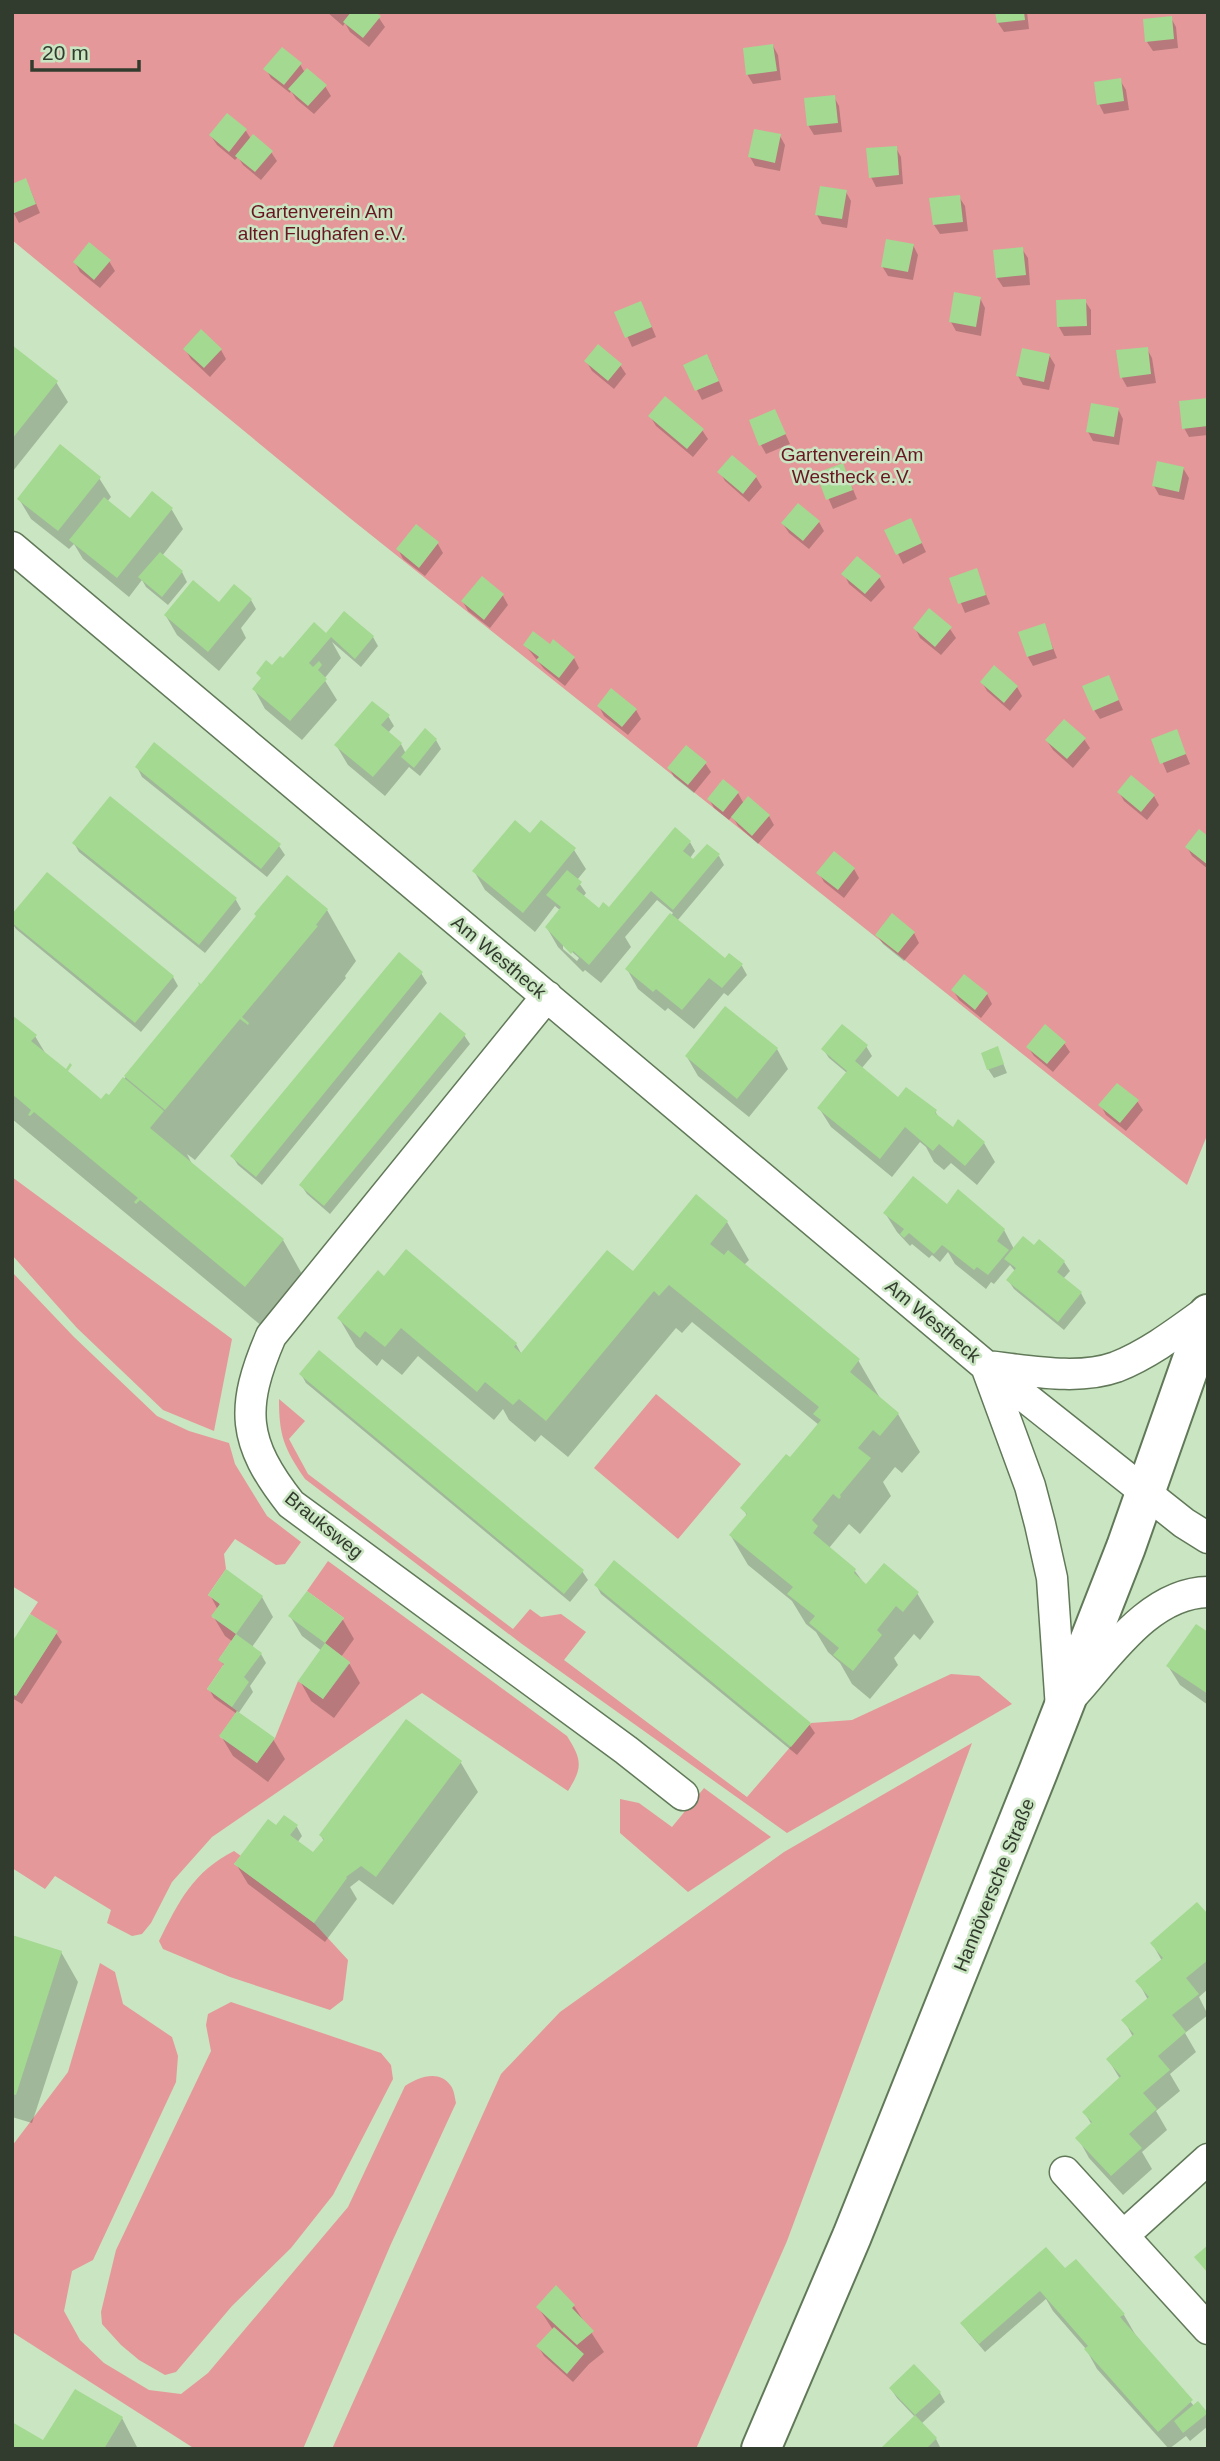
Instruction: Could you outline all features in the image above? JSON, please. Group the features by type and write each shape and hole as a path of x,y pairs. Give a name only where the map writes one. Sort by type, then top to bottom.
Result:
{"main road":[{"name":"Hannöversche Straße","path":"761,2449 852,2236 967,1952 1126,1547 1208,1312"}],"street":[{"name":"Am Westheck","path":"12,547 986,1366 1184,1523 1208,1538"},
{"name":"Brauksweg","path":"547,996 271,1336 252,1389 250,1414 255,1446 270,1477 292,1504 683,1795"},
{"name":"Am Westheck","path":"986,1366 1065,1373 1114,1368 1144,1353 1208,1312"},
{"name":"Am Westheck","path":"986,1366 1030,1486 1052,1578 1061,1709"},
{"path":"1061,1709 1127,1634 1150,1614 1173,1600 1208,1592"},
{"path":"1124,2235 1208,2159"},
{"path":"1065,2172 1208,2329"}],"green space":[{"name":"Gartenverein Am Westheck e.V.","path":"12,12 1208,12 1208,1133 1187,1185 351,519 12,240"},
{"path":"12,1177 232,1339 214,1431 163,1410 77,1328 12,1255"},
{"path":"12,1272 74,1337 157,1416 189,1431 229,1443 235,1464 267,1516 301,1542 285,1564 276,1565 235,1539 224,1554 226,1569 208,1595 220,1604 212,1617 236,1634 219,1659 224,1664 207,1689 237,1711 220,1737 257,1763 275,1738 298,1681 323,1699 350,1663 325,1643 344,1618 307,1591 328,1561 567,1736 576,1751 579,1764 568,1791 422,1693 212,1837 172,1882 151,1923 142,1934 132,1936 107,1923 111,1910 55,1876 45,1889 12,1868 12,1694 16,1696 57,1632 30,1614 38,1602 12,1586"},
{"path":"656,1394 741,1464 678,1539 594,1468"},
{"path":"279,1399 305,1421 289,1439 308,1474 513,1629 530,1609 541,1617 561,1614 586,1632 564,1660 747,1797 811,1723 852,1720 951,1674 979,1676 1012,1704 787,1833 522,1644 305,1479 284,1441"},
{"path":"972,1743 787,2241 696,2449 332,2449 501,2074 560,2012 784,1852"},
{"path":"704,1788 771,1837 688,1892 620,1833 620,1799 639,1803 672,1827"},
{"path":"234,1851 241,1856 234,1864 314,1923 348,1960 343,2000 330,2010 230,1977 163,1949 159,1941 189,1889 208,1868"},
{"path":"100,1963 115,1972 123,2004 172,2037 178,2056 176,2082 93,2260 72,2271 64,2311 80,2340 104,2363 149,2390 181,2394 208,2373 348,2207 405,2086 416,2080 435,2076 446,2081 453,2090 456,2103 391,2244 303,2449 195,2449 12,2332 12,2146 68,2072"},
{"path":"231,2002 381,2053 391,2065 393,2079 333,2195 291,2248 232,2306 176,2372 165,2375 139,2360 121,2345 102,2324 101,2312 116,2250 211,2051 206,2025 208,2014"}],"building":[{"path":"351,12 375,12 381,16 363,38 343,22"},
{"path":"995,12 1024,12 1025,20 997,23"},
{"path":"1172,16 1174,39 1145,42 1143,19"},
{"path":"773,44 777,71 746,75 743,48"},
{"path":"282,47 302,63 284,85 263,69"},
{"path":"307,68 327,85 308,106 288,89"},
{"path":"1121,78 1124,101 1097,105 1094,82"},
{"path":"835,95 838,123 807,126 804,98"},
{"path":"227,113 247,129 229,152 209,135"},
{"path":"754,129 781,134 775,163 748,157"},
{"path":"253,134 273,151 255,172 235,156"},
{"path":"897,146 899,175 869,178 866,148"},
{"path":"26,178 36,204 12,214 12,184"},
{"path":"820,186 847,190 842,219 815,215"},
{"path":"960,195 963,222 933,225 929,198"},
{"path":"886,239 914,244 908,272 881,267"},
{"path":"89,242 111,260 94,280 73,262"},
{"path":"1023,247 1026,275 996,278 993,250"},
{"path":"954,292 981,297 976,327 949,322"},
{"path":"1086,299 1087,326 1057,327 1056,300"},
{"path":"641,301 652,327 625,338 614,312"},
{"path":"201,329 222,349 204,368 183,349"},
{"path":"598,344 622,364 608,381 584,361"},
{"path":"12,345 58,381 12,439"},
{"path":"1148,347 1151,374 1120,378 1116,350"},
{"path":"1022,348 1050,354 1044,382 1016,376"},
{"path":"707,354 719,381 695,391 683,365"},
{"path":"665,396 704,429 687,449 648,416"},
{"path":"1208,398 1208,426 1182,429 1179,401"},
{"path":"1091,403 1119,408 1114,437 1086,432"},
{"path":"775,409 786,434 759,446 749,420"},
{"path":"60,444 101,477 58,531 17,499"},
{"path":"732,455 757,476 743,494 717,472"},
{"path":"1157,461 1184,467 1179,492 1152,486"},
{"path":"843,463 853,490 826,500 816,473"},
{"path":"152,491 173,508 117,578 69,540 104,497 130,518"},
{"path":"798,503 820,521 803,541 781,523"},
{"path":"911,518 922,543 896,555 884,530"},
{"path":"416,524 439,542 419,568 396,549"},
{"path":"160,552 183,571 162,597 138,577"},
{"path":"857,556 881,576 865,594 841,574"},
{"path":"977,568 986,595 958,604 949,578"},
{"path":"482,576 504,594 484,620 461,601"},
{"path":"193,580 219,602 234,584 252,599 208,652 164,615"},
{"path":"929,608 952,627 935,647 913,628"},
{"path":"344,611 374,636 355,659 331,637 309,663 313,667 319,661 322,665 318,670 327,679 290,721 252,689 261,678 256,673 266,660 272,665 280,656 283,658 314,622 326,633"},
{"path":"1045,623 1053,649 1027,657 1018,632"},
{"path":"533,631 550,644 553,639 575,657 559,678 536,660 539,657 523,645"},
{"path":"994,665 1018,686 1004,703 980,682"},
{"path":"1109,675 1119,700 1093,711 1082,686"},
{"path":"611,688 637,709 622,727 597,706"},
{"path":"372,701 390,715 381,725 402,743 373,777 334,745"},
{"path":"1064,719 1086,738 1067,759 1045,740"},
{"path":"425,728 437,739 414,768 401,757"},
{"path":"1177,729 1186,754 1160,764 1151,739"},
{"path":"154,742 281,844 261,869 135,767"},
{"path":"686,745 707,762 688,785 667,768"},
{"path":"1131,775 1155,795 1141,812 1117,792"},
{"path":"723,779 739,792 723,812 707,799"},
{"path":"110,796 237,898 199,945 72,843"},
{"path":"748,796 770,815 752,836 731,817"},
{"path":"515,820 530,833 541,820 576,848 523,913 472,871"},
{"path":"675,827 691,841 683,851 693,859 707,844 720,854 673,910 651,891 589,965 573,951 571,954 545,927 561,907 546,895 567,870 582,882 576,889 599,908 603,902 609,907"},
{"path":"1199,829 1208,836 1208,865 1185,847"},
{"path":"834,851 855,868 838,890 816,873"},
{"path":"47,872 174,976 135,1023 12,923 12,914"},
{"path":"287,875 328,909 316,925 318,926 242,1017 248,1025 240,1019 165,1110 124,1076"},
{"path":"670,913 725,958 729,953 743,964 722,988 709,978 682,1010 656,989 653,992 625,969"},
{"path":"892,913 915,932 898,953 875,935"},
{"path":"399,952 423,972 256,1177 230,1156"},
{"path":"964,974 988,993 975,1010 951,990"},
{"path":"725,1006 778,1048 737,1099 685,1056"},
{"path":"440,1012 466,1034 324,1206 299,1185"},
{"path":"12,1015 37,1035 31,1041 66,1069 70,1063 72,1065 68,1071 101,1099 106,1093 109,1095 123,1077 164,1111 150,1128 284,1239 245,1287 140,1200 136,1204 134,1202 138,1198 34,1112 28,1115 31,1110 12,1094"},
{"path":"842,1024 868,1045 855,1061 898,1097 906,1087 937,1110 935,1113 953,1127 958,1119 985,1142 965,1166 939,1144 933,1151 905,1127 880,1159 817,1108 847,1071 821,1049"},
{"path":"1045,1024 1066,1042 1047,1064 1026,1047"},
{"path":"998,1046 1004,1064 987,1070 981,1053"},
{"path":"1117,1083 1139,1100 1120,1123 1098,1105"},
{"path":"913,1176 947,1204 958,1189 1005,1229 997,1241 1009,1250 988,1275 977,1267 974,1270 942,1245 934,1254 909,1233 904,1238 900,1234 904,1229 883,1213"},
{"path":"696,1194 728,1221 710,1244 724,1255 728,1250 860,1359 850,1372 899,1413 880,1436 873,1430 858,1448 871,1458 841,1497 839,1499 833,1494 812,1520 818,1526 813,1533 856,1569 854,1573 866,1584 884,1563 919,1592 903,1612 896,1606 877,1630 882,1635 853,1671 833,1655 839,1648 809,1623 815,1616 787,1594 793,1587 729,1535 747,1514 740,1508 786,1454 790,1457 821,1420 813,1414 819,1407 669,1285 659,1296 654,1291 546,1421 519,1399 513,1405 485,1382 477,1392 401,1328 385,1347 365,1331 360,1338 337,1318 378,1270 384,1276 406,1249 517,1343 514,1347 521,1353 607,1250 633,1271"},
{"path":"1023,1236 1034,1245 1039,1239 1065,1261 1057,1272 1082,1292 1058,1322 1006,1280 1016,1268 1004,1259"},
{"path":"319,1350 584,1570 564,1594 299,1374"},
{"path":"614,1560 811,1723 791,1747 594,1585"},
{"path":"226,1569 263,1596 236,1634 211,1616 220,1604 208,1595"},
{"path":"307,1591 344,1618 325,1643 288,1616"},
{"path":"30,1614 58,1631 16,1696 12,1694 12,1642"},
{"path":"1196,1624 1208,1632 1208,1694 1166,1666"},
{"path":"236,1634 262,1653 244,1677 249,1682 232,1707 207,1689 224,1664 218,1660"},
{"path":"325,1643 350,1662 323,1699 298,1681"},
{"path":"237,1711 275,1738 257,1763 219,1736"},
{"path":"406,1719 462,1761 376,1877 361,1866 346,1877 314,1923 234,1864 268,1819 276,1825 284,1815 298,1825 290,1835 313,1852 324,1839 319,1835"},
{"path":"1197,1902 1208,1914 1208,1960 1186,1978 1199,1994 1172,2015 1186,2032 1158,2056 1170,2070 1143,2093 1157,2109 1129,2134 1142,2148 1111,2176 1075,2138 1092,2122 1082,2112 1121,2076 1106,2059 1134,2034 1121,2020 1149,1997 1135,1981 1163,1958 1150,1943"},
{"path":"12,1935 62,1951 16,2095 12,2094"},
{"path":"1208,2245 1208,2273 1194,2257"},
{"path":"1046,2247 1065,2268 1076,2259 1125,2314 1120,2317 1193,2400 1158,2432 1084,2349 1088,2346 1040,2291 979,2344 960,2323"},
{"path":"556,2285 575,2305 572,2308 594,2331 577,2345 536,2307"},
{"path":"554,2327 584,2354 567,2374 536,2346"},
{"path":"914,2364 941,2392 915,2415 889,2388"},
{"path":"75,2389 123,2417 104,2449 12,2449 12,2422 43,2440"},
{"path":"1198,2401 1208,2413 1183,2433 1174,2421"},
{"path":"915,2415 937,2438 926,2449 880,2449"}],"park label":[{"name":"Gartenverein Am alten Flughafen e.V.","path":"322,222"}]}
